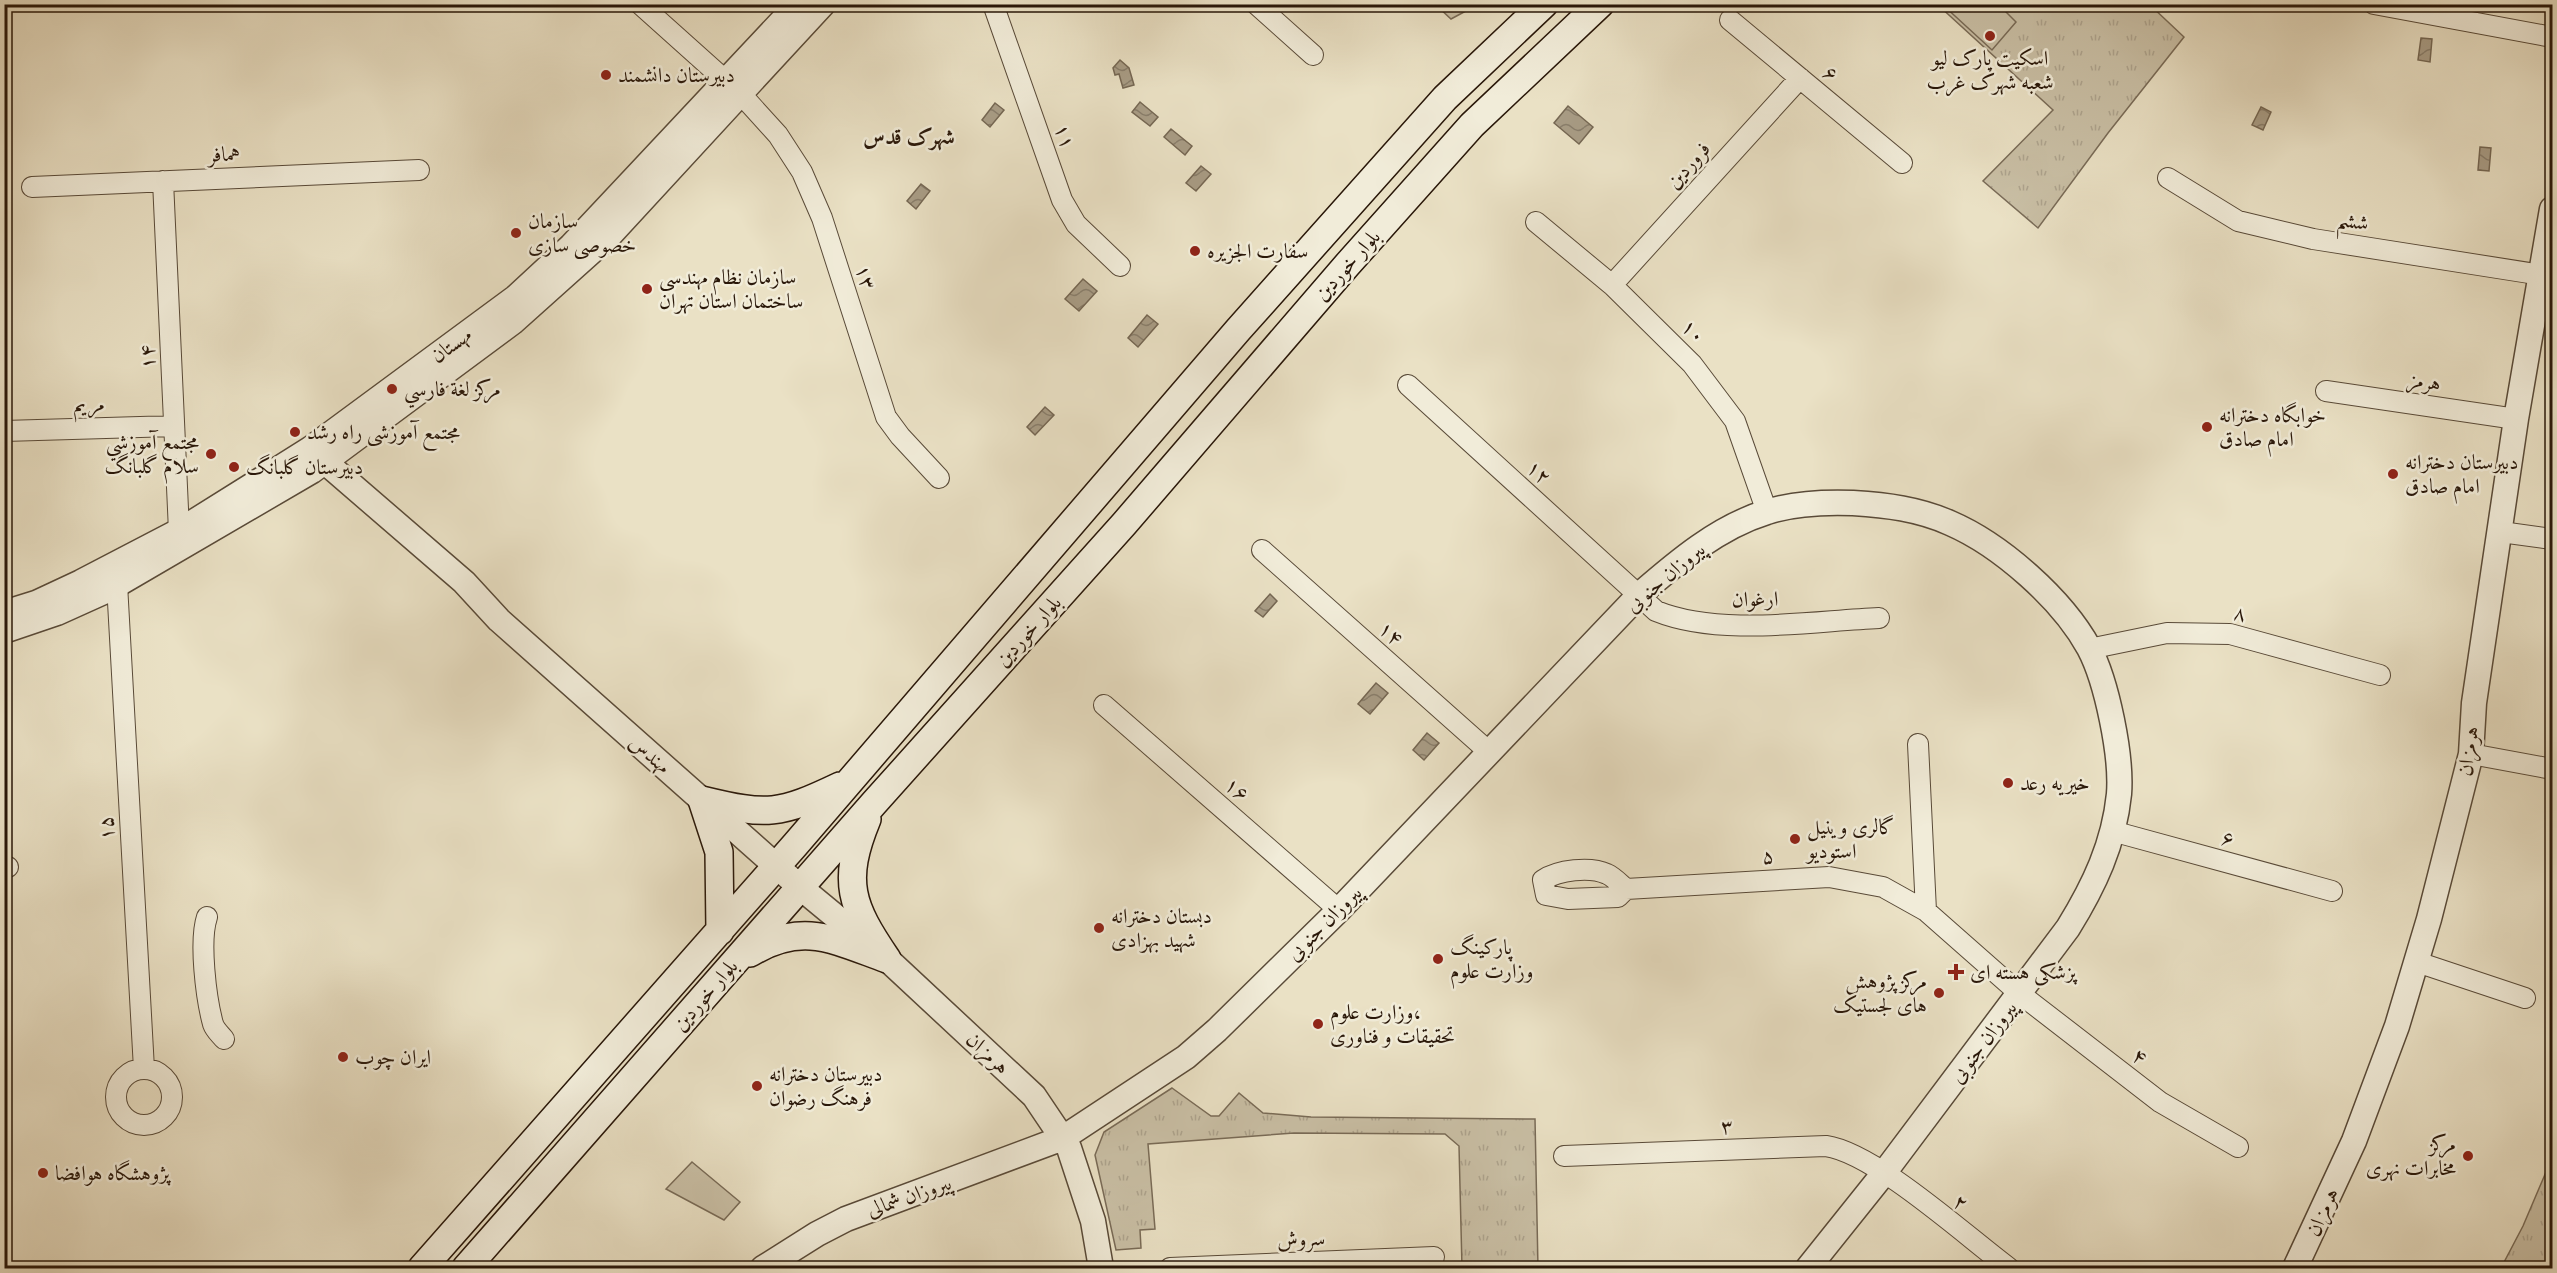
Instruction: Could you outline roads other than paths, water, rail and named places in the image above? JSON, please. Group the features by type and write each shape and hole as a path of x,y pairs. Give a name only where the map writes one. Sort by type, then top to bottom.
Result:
{"main road":[{"name":"بلوار خوردین","path":"422,1269 776,866 1238,330 1445,98 1545,4"},
{"name":"بلوار خوردین","path":"466,1269 874,803 1124,524 1266,356 1472,125 1600,4"},
{"path":"702,800 735,808 771,812 802,804 849,781"},
{"path":"702,800 719,852 720,930"},
{"path":"874,803 858,842 851,876 857,911 887,959"},
{"path":"731,965 765,945 786,936 802,935 824,937 887,959"}],"street":[{"path":"640,4 734,87"},
{"path":"734,87 798,4"},
{"path":"4,631 57,613 117,575 181,539 311,460 513,322 734,87 823,4"},
{"name":"۱۱","path":"993,4 1062,200 1076,224 1120,266"},
{"path":"1256,4 1313,55"},
{"path":"2374,4 2553,37"},
{"name":"۶","path":"1730,20 1902,163"},
{"name":"فروردین","path":"1612,285 1800,78"},
{"name":"۱۳","path":"734,87 778,135 802,172 822,218 886,417 900,436 939,478"},
{"name":"همافر","path":"32,187 419,170"},
{"name":"ششم","path":"2169,178 2238,221 2313,239 2546,276"},
{"name":"۱۴","path":"164,181 181,539"},
{"name":"هرمزان","path":"2295,1269 2354,1141 2397,1026 2417,962 2471,754 2474,703 2516,419 2546,276 2553,209"},
{"name":"۱۰","path":"1536,222 1612,285 1692,363 1735,421 1767,512"},
{"name":"۱۲","path":"1408,385 1639,595"},
{"name":"هرمز","path":"2326,391 2516,419"},
{"name":"مریم","path":"4,431 174,426"},
{"name":"مهندس","path":"311,460 464,582 499,620 801,888"},
{"name":"پیروزان جنوبی","path":"1063,1138 1186,1057 1217,1030 1339,910 1488,751 1639,595 1673,564 1711,538 1767,512 1825,502 1882,504 1916,511 1949,522 1986,542 2026,572 2053,600 2089,649 2112,716 2119,793 2103,863 2091,891 2019,993 1884,1173 1808,1269"},
{"path":"2500,532 2553,539"},
{"name":"۱۴","path":"1262,550 1488,751"},
{"path":"4,613 117,575"},
{"name":"۱۵","path":"117,575 144,1069"},
{"name":"ارغوان","path":"1639,595 1656,611 1701,622 1739,625 1879,618"},
{"name":"۸","path":"2089,649 2167,633 2230,634 2380,675"},
{"name":"۱۶","path":"1104,705 1339,910"},
{"path":"1918,744 1926,911"},
{"path":"2471,754 2553,769"},
{"name":"۶","path":"2112,831 2332,891"},
{"name":"۵","path":"1626,889 1828,877 1883,887 1926,911 2019,993"},
{"name":"هرمزان","path":"801,888 887,959 1034,1096 1063,1138 1085,1195 1101,1269"},
{"path":"207,917 203,930 203,946 214,1026 224,1039"},
{"path":"2417,962 2525,998"},
{"name":"۴","path":"2019,993 2160,1102 2238,1148"},
{"name":"پیروزان شمالی","path":"763,1269 817,1233 846,1219 1063,1138"},
{"name":"۳","path":"1564,1156 1826,1146 1853,1153 1884,1173"},
{"name":"۲","path":"1884,1173 2009,1269"},
{"name":"سروش","path":"1170,1269 1434,1257"}],"water":[{"path":"2421,38 2432,39 2430,62 2418,60"},
{"path":"1120,60 1129,68 1134,85 1123,88 1119,74 1115,75 1113,68"},
{"path":"1140,102 1158,117 1150,126 1132,112"},
{"path":"995,103 1004,110 990,127 982,120"},
{"path":"1568,106 1593,127 1579,144 1554,123"},
{"path":"2261,107 2271,112 2263,130 2252,125"},
{"path":"1171,129 1192,146 1185,155 1164,137"},
{"path":"2480,147 2491,148 2489,171 2478,170"},
{"path":"1201,166 1211,174 1196,191 1186,183"},
{"path":"921,184 930,191 916,209 907,201"},
{"path":"1083,279 1097,291 1079,311 1065,299"},
{"path":"1147,315 1158,324 1138,347 1128,338"},
{"path":"1045,407 1054,415 1035,435 1027,427"},
{"path":"1270,594 1277,601 1263,617 1255,611"},
{"path":"1376,683 1388,693 1370,714 1358,704"},
{"path":"1427,733 1439,743 1424,760 1413,750"}],"place":[{"name":"اسکیت پارک لیو شعبه شهرک غرب","path":"1990,36"},
{"name":"دبیرستان دانشمند","path":"606,75"},
{"name":"سازمان خصوصی سازی","path":"516,233"},
{"name":"سفارت الجزیره","path":"1195,251"},
{"name":"سازمان نظام مهندسی ساختمان استان تهران","path":"647,289"},
{"name":"مركز لغة فارسي","path":"392,389"},
{"name":"خوابگاه دخترانه امام صادق","path":"2207,427"},
{"name":"مجتمع آموزشی راه رشد","path":"295,432"},
{"name":"مجتمع آموزشي سلام گلبانگ","path":"211,454"},
{"name":"دبیرستان گلبانگ","path":"234,467"},
{"name":"دبیرستان دخترانه امام صادق","path":"2393,474"},
{"name":"خیریه رعد","path":"2008,783"},
{"name":"گالری وینیل استودیو","path":"1795,839"},
{"name":"دبستان دخترانه شهید بهزادی","path":"1099,928"},
{"name":"پارکینگ وزارت علوم","path":"1438,959"},
{"name":"پزشکی هسته ای","path":"1956,972"},
{"name":"مرکز پژوهش های لجستیک","path":"1939,993"},
{"name":"وزارت علوم، تحقیقات و فناوری","path":"1318,1024"},
{"name":"ایران چوب","path":"343,1057"},
{"name":"دبیرستان دخترانه فرهنگ رضوان","path":"757,1086"},
{"name":"مرکز مخابرات نهری","path":"2468,1156"},
{"name":"پژوهشگاه هوافضا","path":"43,1173"}],"district":[{"name":"شهرک قدس","path":"909,136"}]}
